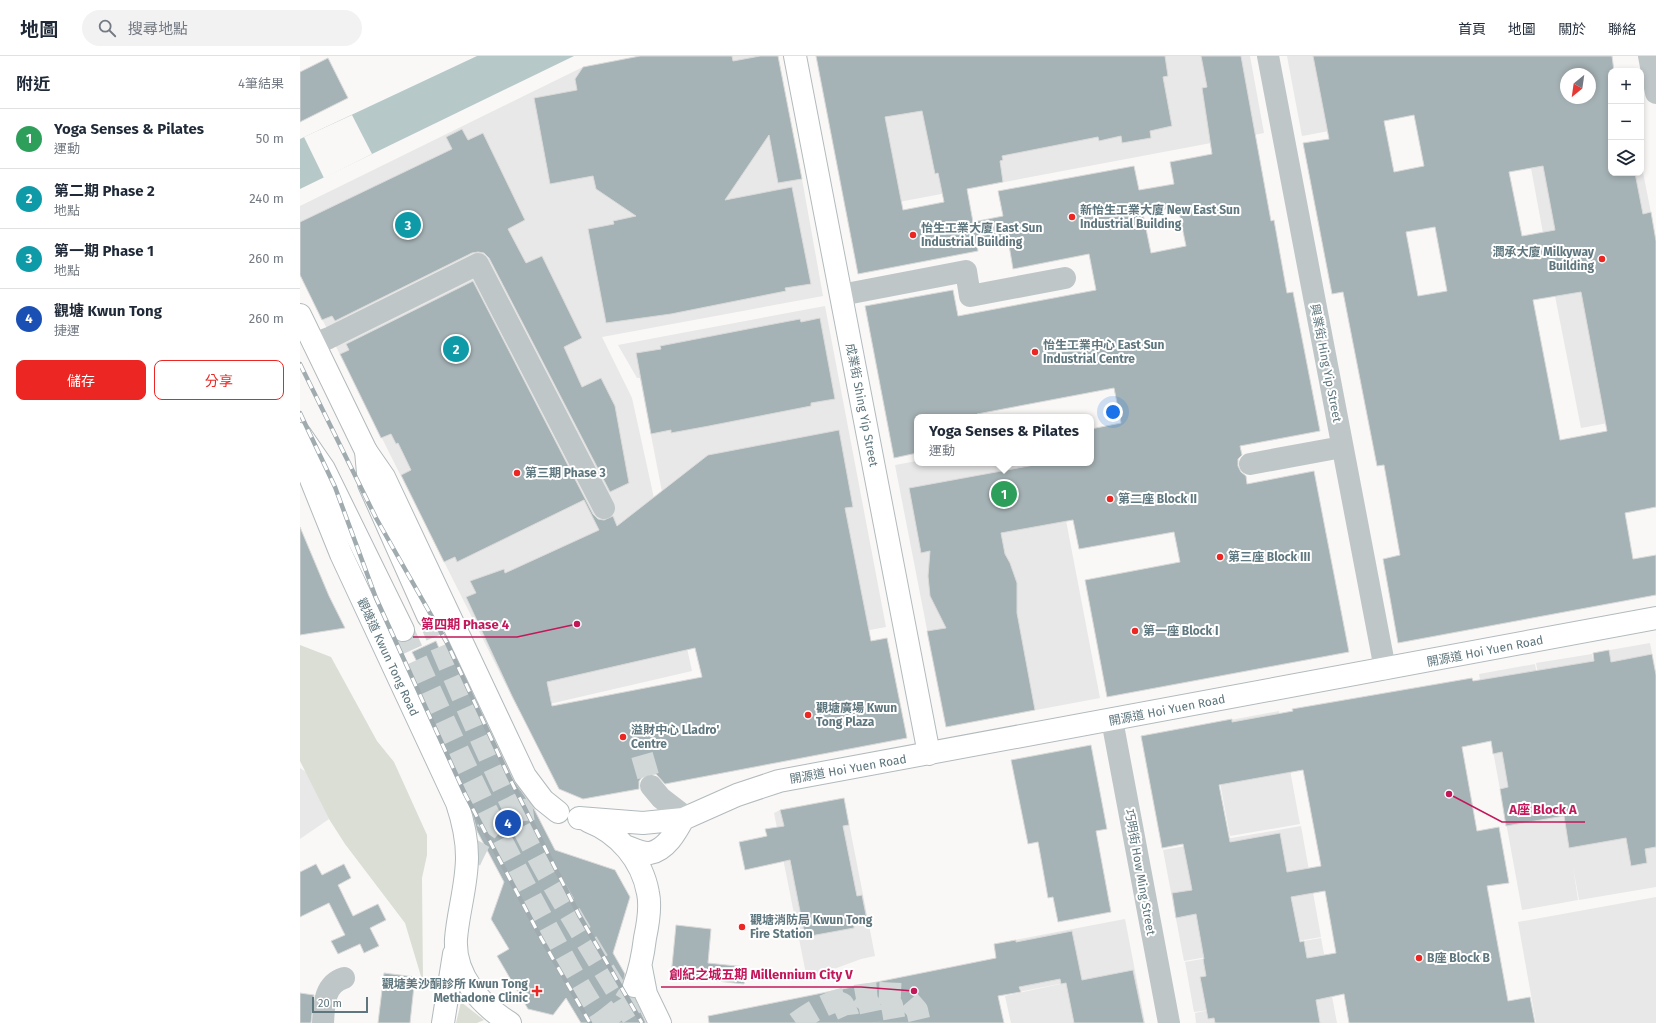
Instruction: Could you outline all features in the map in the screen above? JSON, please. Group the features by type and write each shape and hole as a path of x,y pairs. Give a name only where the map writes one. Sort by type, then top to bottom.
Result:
{"main road":[{"name":"成業街 Shing Yip Street","path":"795,56 929,754"},
{"path":"300,315 366,452 384,477 525,776 543,800 558,812"},
{"name":"觀塘道 Kwun Tong Road","path":"301,441 324,469 404,630"},
{"name":"觀塘道 Kwun Tong Road","path":"301,441 310,477 340,554 457,804 464,822 468,870 456,940 461,972 481,1001 510,1023"},
{"path":"366,452 369,484 428,616"},
{"name":"開源道 Hoi Yuen Road","path":"579,818 643,823 685,819 737,795 779,781 1656,618"},
{"path":"533,808 558,812 598,825 625,846 638,852 650,853 669,841 685,819"},
{"path":"625,846 641,868 649,894 648,918 637,977 660,1023"},
{"path":"443,1023 456,940"}],"street":[{"name":"興業街 Hing Yip Street","path":"1268,56 1385,669"},
{"path":"1649,56 1656,93"},
{"path":"314,344 478,264 604,508"},
{"path":"841,295 966,272 970,296 1065,278"},
{"path":"1250,464 1342,447"},
{"name":"巧明街 How Ming Street","path":"1112,720 1169,1023"},
{"path":"651,786 661,798 685,819"},
{"path":"323,1023 327,992 336,980 344,978"}],"shaded area":[{"path":"477,56 574,56 300,189 300,139"},
{"path":"640,56 778,56 778,183 802,179 823,296 602,337 632,398 692,671 519,711 300,275 300,206 583,67"},
{"path":"902,56 1250,56 1264,133 846,212 830,128 913,112"},
{"path":"1287,56 1450,56 1459,107 1302,136"},
{"path":"1608,154 1608,176 1644,176 1651,213 1543,233 1531,168"},
{"path":"1656,278 1656,414 1581,428 1555,296"},
{"path":"825,306 886,627 698,662 674,554 640,378 637,378 618,345"},
{"path":"914,462 914,466 1056,466 1100,698 946,727 895,465"},
{"path":"1650,643 1656,675 1656,887 1579,900 1573,867 1578,900 1522,910 1479,674 1535,664 1568,841 1536,663 1592,654 1629,854 1593,653"},
{"path":"300,645 331,657 377,741 394,762 427,835 427,855 422,878 423,983 405,923 345,844 329,819 300,761"},
{"path":"1279,711 1300,824 1230,836 1209,724"},
{"path":"300,768 306,772 329,819 300,839"},
{"path":"844,798 875,956 861,959 807,979 774,813 780,810"},
{"path":"1301,826 1321,937 1184,961 1163,850"},
{"path":"1656,897 1656,1023 1536,1023 1518,922"},
{"path":"1125,919 1145,1023 1011,1023 1005,996 1079,980 1004,995 994,944"},
{"path":"1321,938 1337,1023 1196,1023 1195,1013 1210,1010 1194,1012 1185,962"},
{"path":"461,1002 484,1020 477,1023 456,1023"}],"pier":[{"path":"352,115 372,154 324,178 304,137"}],"building":[{"path":"640,56 732,56 733,61 760,56 778,56 802,179 778,183 769,135 725,200 792,187 811,284 785,288 786,291 671,314 606,323 588,229 614,224 613,221 636,216 596,189 593,176 550,184 534,98 577,90 575,79 583,67"},
{"path":"816,56 1165,56 1168,76 1163,77 1172,126 1150,131 1151,138 1122,143 1121,136 1099,141 1098,137 1002,156 1003,160 1000,161 1003,182 967,189 973,222 1003,216 998,191 1134,166 1139,190 1174,184 1170,162 1212,154 1202,88 1207,87 1201,56 1241,56 1271,221 1274,220 1287,293 1293,292 1320,431 1240,446 1242,455 1238,459 1238,466 1241,472 1246,476 1247,484 1314,471 1349,652 1107,697 1085,580 1180,562 1174,532 1079,549 1073,520 1001,533 1005,554 1017,583 1017,613 1035,710 946,727 927,631 946,628 930,596 928,576 930,551 921,553 909,488 1029,466 1094,466 1094,428 1121,423 1114,388 977,414 914,414 914,454 894,458 865,306 953,290 958,316 1096,290 1089,254 1013,269 1008,239 977,245 978,251 858,274","holes":["922,111 935,174 938,173 944,202 903,210 885,117","1178,207 1186,246 1151,253 1143,214"]},
{"path":"1313,56 1612,56 1614,68 1608,68 1608,176 1636,176 1643,214 1651,212 1656,241 1656,507 1625,513 1633,559 1656,555 1656,595 1398,643 1383,559 1400,555 1384,465 1377,466 1343,292 1332,294 1303,143 1329,139","holes":["1414,115 1424,166 1394,172 1384,121","1543,166 1555,230 1522,236 1509,172","1435,227 1447,291 1418,296 1406,232","1581,292 1607,431 1560,440 1533,300"]},
{"path":"328,58 348,98 300,122 300,72"},
{"path":"462,129 468,140 483,133 525,220 508,229 526,263 542,256 582,338 564,347 582,387 601,378 615,406 629,483 610,492 489,258 484,253 472,253 335,321 332,316 322,320 300,275 300,222 452,149 446,137"},
{"path":"473,281 593,514 598,519 604,520 613,516 617,526 708,455 839,430 853,507 845,508 871,641 887,638 907,738 665,784 656,774 648,774 643,776 639,781 639,789 583,799 559,789 512,696 466,597 476,593 470,581 504,569 505,573 599,530 584,500 457,562 455,557 444,562 401,475 411,470 398,443 396,444 391,434 381,438 340,354 349,350 346,344","holes":["695,648 702,677 552,706 547,682"]},
{"path":"820,318 835,399 811,403 811,406 709,426 671,433 671,430 651,434 636,353 661,349 660,346 763,326 800,319 801,322"},
{"path":"300,527 329,596 345,628 300,635"},
{"path":"436,641 441,653 451,649 514,781 534,809 555,850 615,870 630,897 613,953 625,974 622,988 624,994 629,998 634,998 646,1023 581,1023 566,998 553,1015 528,1009 497,956 509,949 491,919 504,882 477,831 468,798 408,668 418,664 412,652"},
{"path":"1609,650 1611,662 1652,654 1656,675 1656,847 1645,849 1647,863 1631,866 1626,838 1569,848 1564,816 1506,826 1500,789 1508,787 1502,752 1493,754 1491,741 1462,747 1477,831 1499,827 1509,883 1487,886 1508,1001 1530,997 1535,1023 1349,1023 1344,994 1316,1000 1320,1023 1215,1023 1214,1018 1208,1019 1200,977 1206,976 1196,914 1176,918 1172,893 1192,890 1183,844 1162,848 1141,736 1232,719 1232,722 1293,711 1292,709 1472,678 1473,681 1594,661 1593,653","holes":["1303,770 1321,866 1287,872 1280,833 1230,842 1219,785","1325,891 1336,953 1307,958 1304,941 1300,942 1291,897"]},
{"path":"1091,745 1107,829 1096,831 1111,912 1058,922 1053,897 1048,898 1038,842 1028,844 1011,760"},
{"path":"844,798 849,825 843,826 857,896 862,895 867,920 854,922 854,928 805,937 790,860 745,870 739,842 767,836 765,829 784,826 780,810"},
{"path":"316,864 322,875 344,864 351,878 338,885 353,916 378,904 386,920 370,928 379,946 364,953 360,944 338,954 331,941 345,935 329,903 300,917 300,872"},
{"path":"676,925 711,929 708,963 746,967 744,984 671,976"},
{"path":"1072,931 1082,980 1133,970 1144,1023 1074,1023 1066,983 1061,984 1060,979 1019,987 1021,992 998,996 1004,1023 709,1023 708,1016 996,958 994,944 1016,940 1016,942"},
{"path":"384,973 415,977 410,1023 378,1023"},
{"path":"300,993 314,995 311,1023 300,1023"}],"tunnel":[{"path":"428,616 487,753 526,834 566,906 636,1023"},
{"path":"403,630 467,770 518,873 568,966 603,1023"},
{"path":"642,755 651,786"},
{"path":"470,861 481,839 497,820 511,812 533,809"},
{"path":"601,1023 621,1007 634,986"},
{"path":"879,993 903,994 917,1010 920,1023"},
{"path":"796,1023 816,1010 835,1001 855,996 879,993 892,1005 895,1023"},
{"path":"859,995 869,1003 873,1023"},
{"path":"834,1000 843,1004 848,1015 849,1023"}],"railway":[{"path":"300,364 376,518 447,643 509,777 579,915 642,1023"},
{"path":"300,413 335,487 376,598 465,794 541,938 590,1023"}],"place":[{"name":"新怡生工業大廈 New East Sun Industrial Building","path":"1072,217"},
{"name":"第一期 Phase 1","path":"408,225"},
{"name":"怡生工業大廈 East Sun Industrial Building","path":"913,235"},
{"name":"潤承大廈 Milkyway Building","path":"1602,259"},
{"name":"第二期 Phase 2","path":"456,349"},
{"name":"怡生工業中心 East Sun Industrial Centre","path":"1035,352"},
{"name":"第三期 Phase 3","path":"517,473"},
{"name":"Yoga Senses & Pilates","path":"1004,494"},
{"name":"第二座 Block II","path":"1110,499"},
{"name":"第三座 Block III","path":"1220,557"},
{"name":"第四期 Phase 4","path":"577,624"},
{"name":"第一座 Block I","path":"1135,631"},
{"name":"觀塘廣場 Kwun Tong Plaza","path":"808,715"},
{"name":"溢財中心 Lladro' Centre","path":"623,737"},
{"name":"A座 Block A","path":"1449,794"},
{"name":"觀塘 Kwun Tong","path":"508,823"},
{"name":"觀塘消防局 Kwun Tong Fire Station","path":"742,927"},
{"name":"B座 Block B","path":"1419,958"},
{"name":"觀塘美沙酮診所 Kwun Tong Methadone Clinic","path":"537,991"},
{"name":"創紀之城五期 Millennium City V","path":"914,991"}]}
